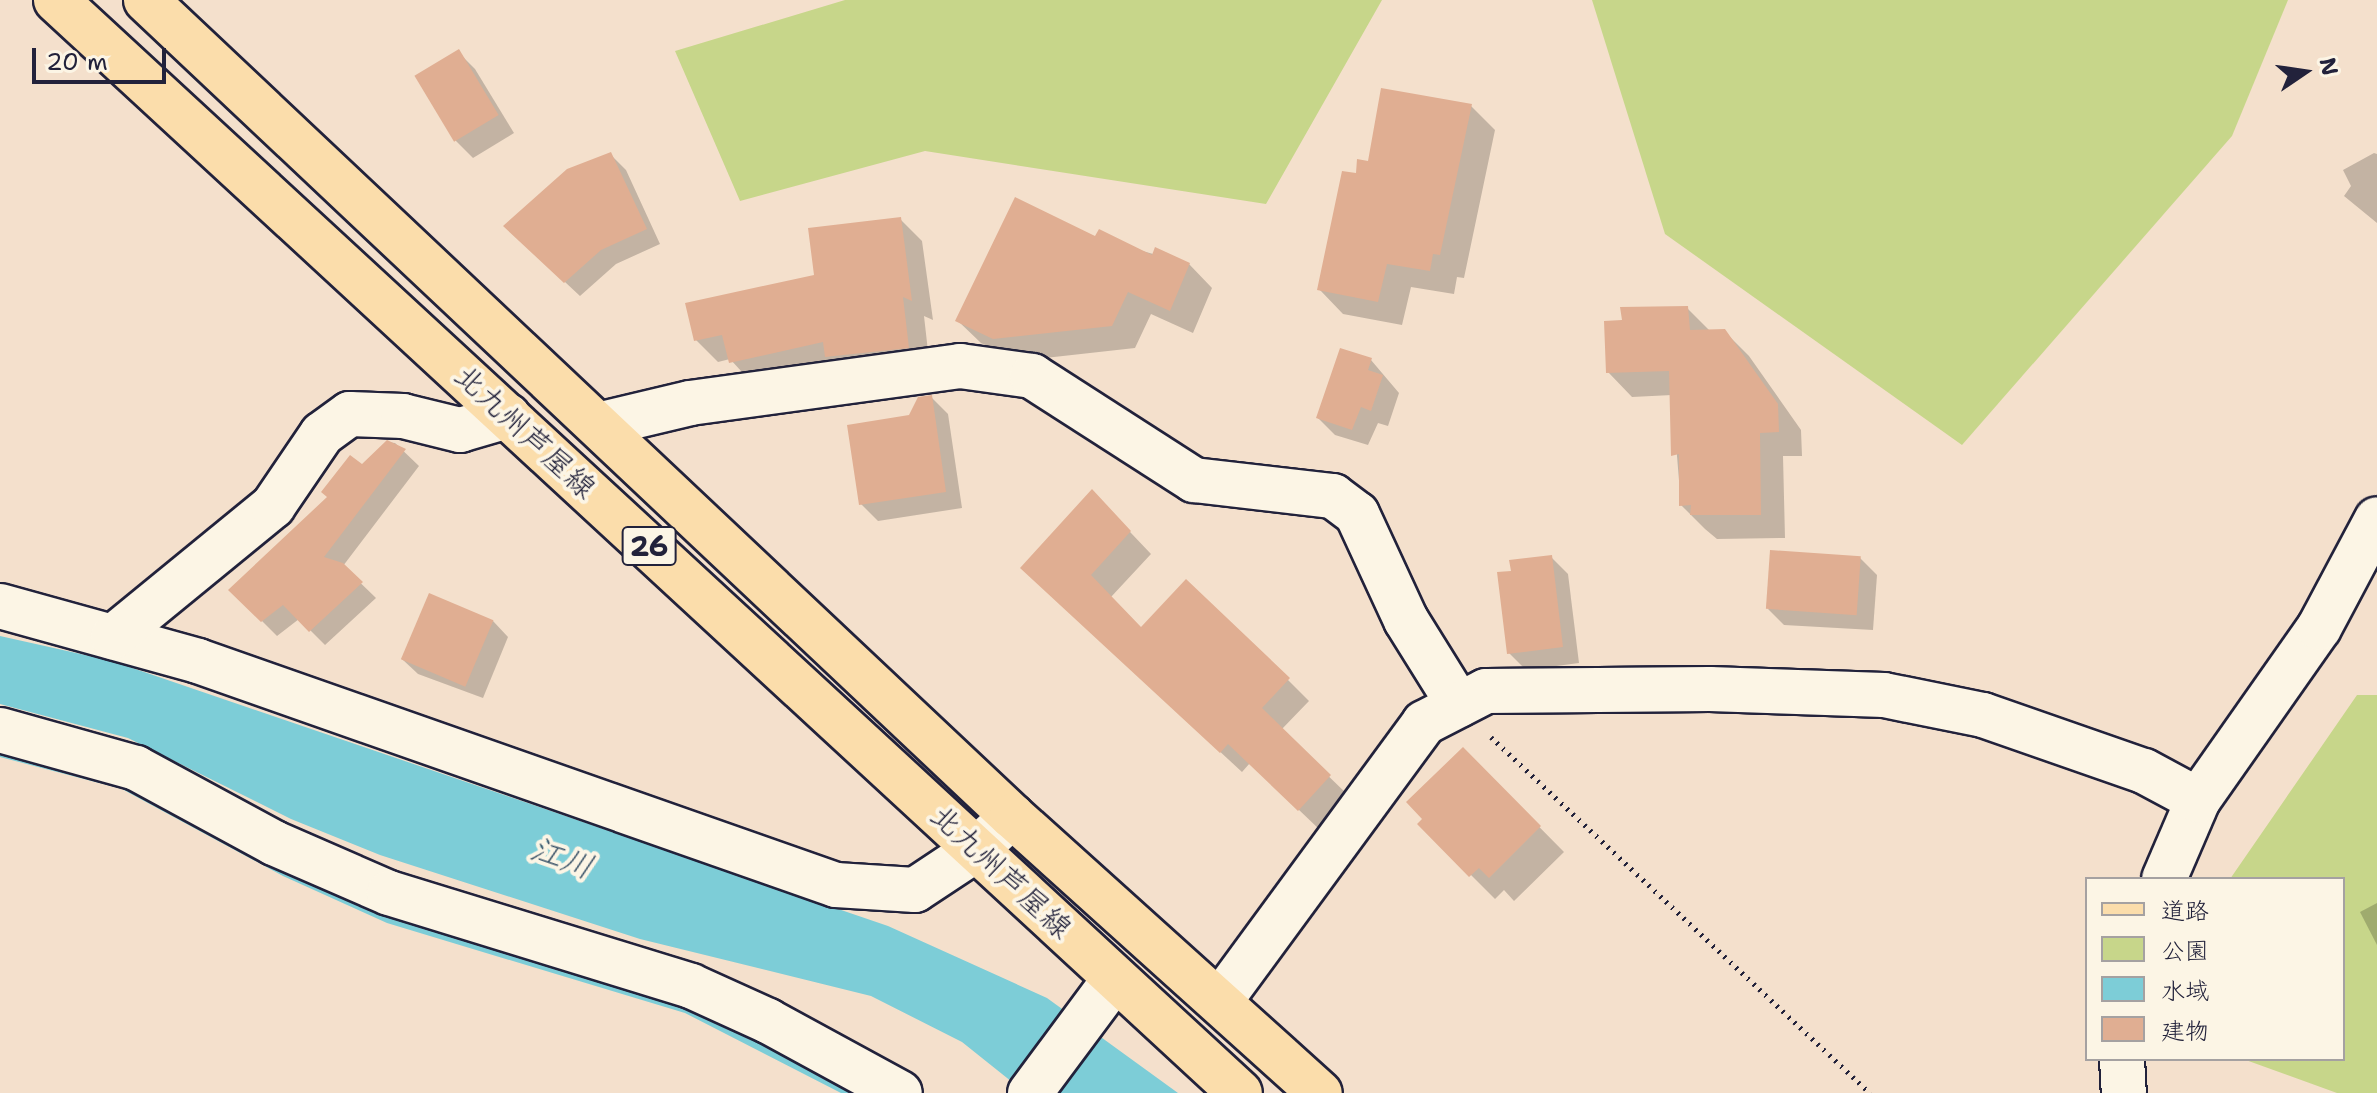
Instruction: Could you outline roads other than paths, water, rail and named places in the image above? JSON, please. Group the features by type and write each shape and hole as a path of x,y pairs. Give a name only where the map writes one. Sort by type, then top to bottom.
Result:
{"main road":[{"name":"北九州芦屋線","path":"56,0 977,849 1114,980 1240,1093"},
{"name":"北九州芦屋線","path":"146,0 1012,816 1320,1093"}],"street":[{"path":"598,425 690,403 960,366 1032,376 1194,480 1333,496 1357,514 1406,620 1459,705"},
{"path":"113,637 273,506 322,434 350,414 403,416 460,430 508,416"},
{"path":"2165,877 2198,800 2319,628 2377,519"},
{"path":"0,606 198,661 836,885 915,890 977,849 1012,816"},
{"path":"1220,1001 1424,723 1486,691 1710,689 1884,695 1983,715 2144,771 2198,800"},
{"path":"0,730 136,768 274,843 389,893 691,986 768,1021 900,1093"},
{"path":"1030,1093 1114,980"},
{"path":"2122,1061 2124,1093"}],"water":[{"name":"江川","path":"0,636 112,661 888,926 1047,998 1178,1093 1026,1093 962,1042 871,996 640,939 380,855 291,819 128,738 0,704"},
{"path":"0,751 119,778 706,1011 858,1093 841,1093 685,1013 387,923 283,876 122,789 0,757"}]}
